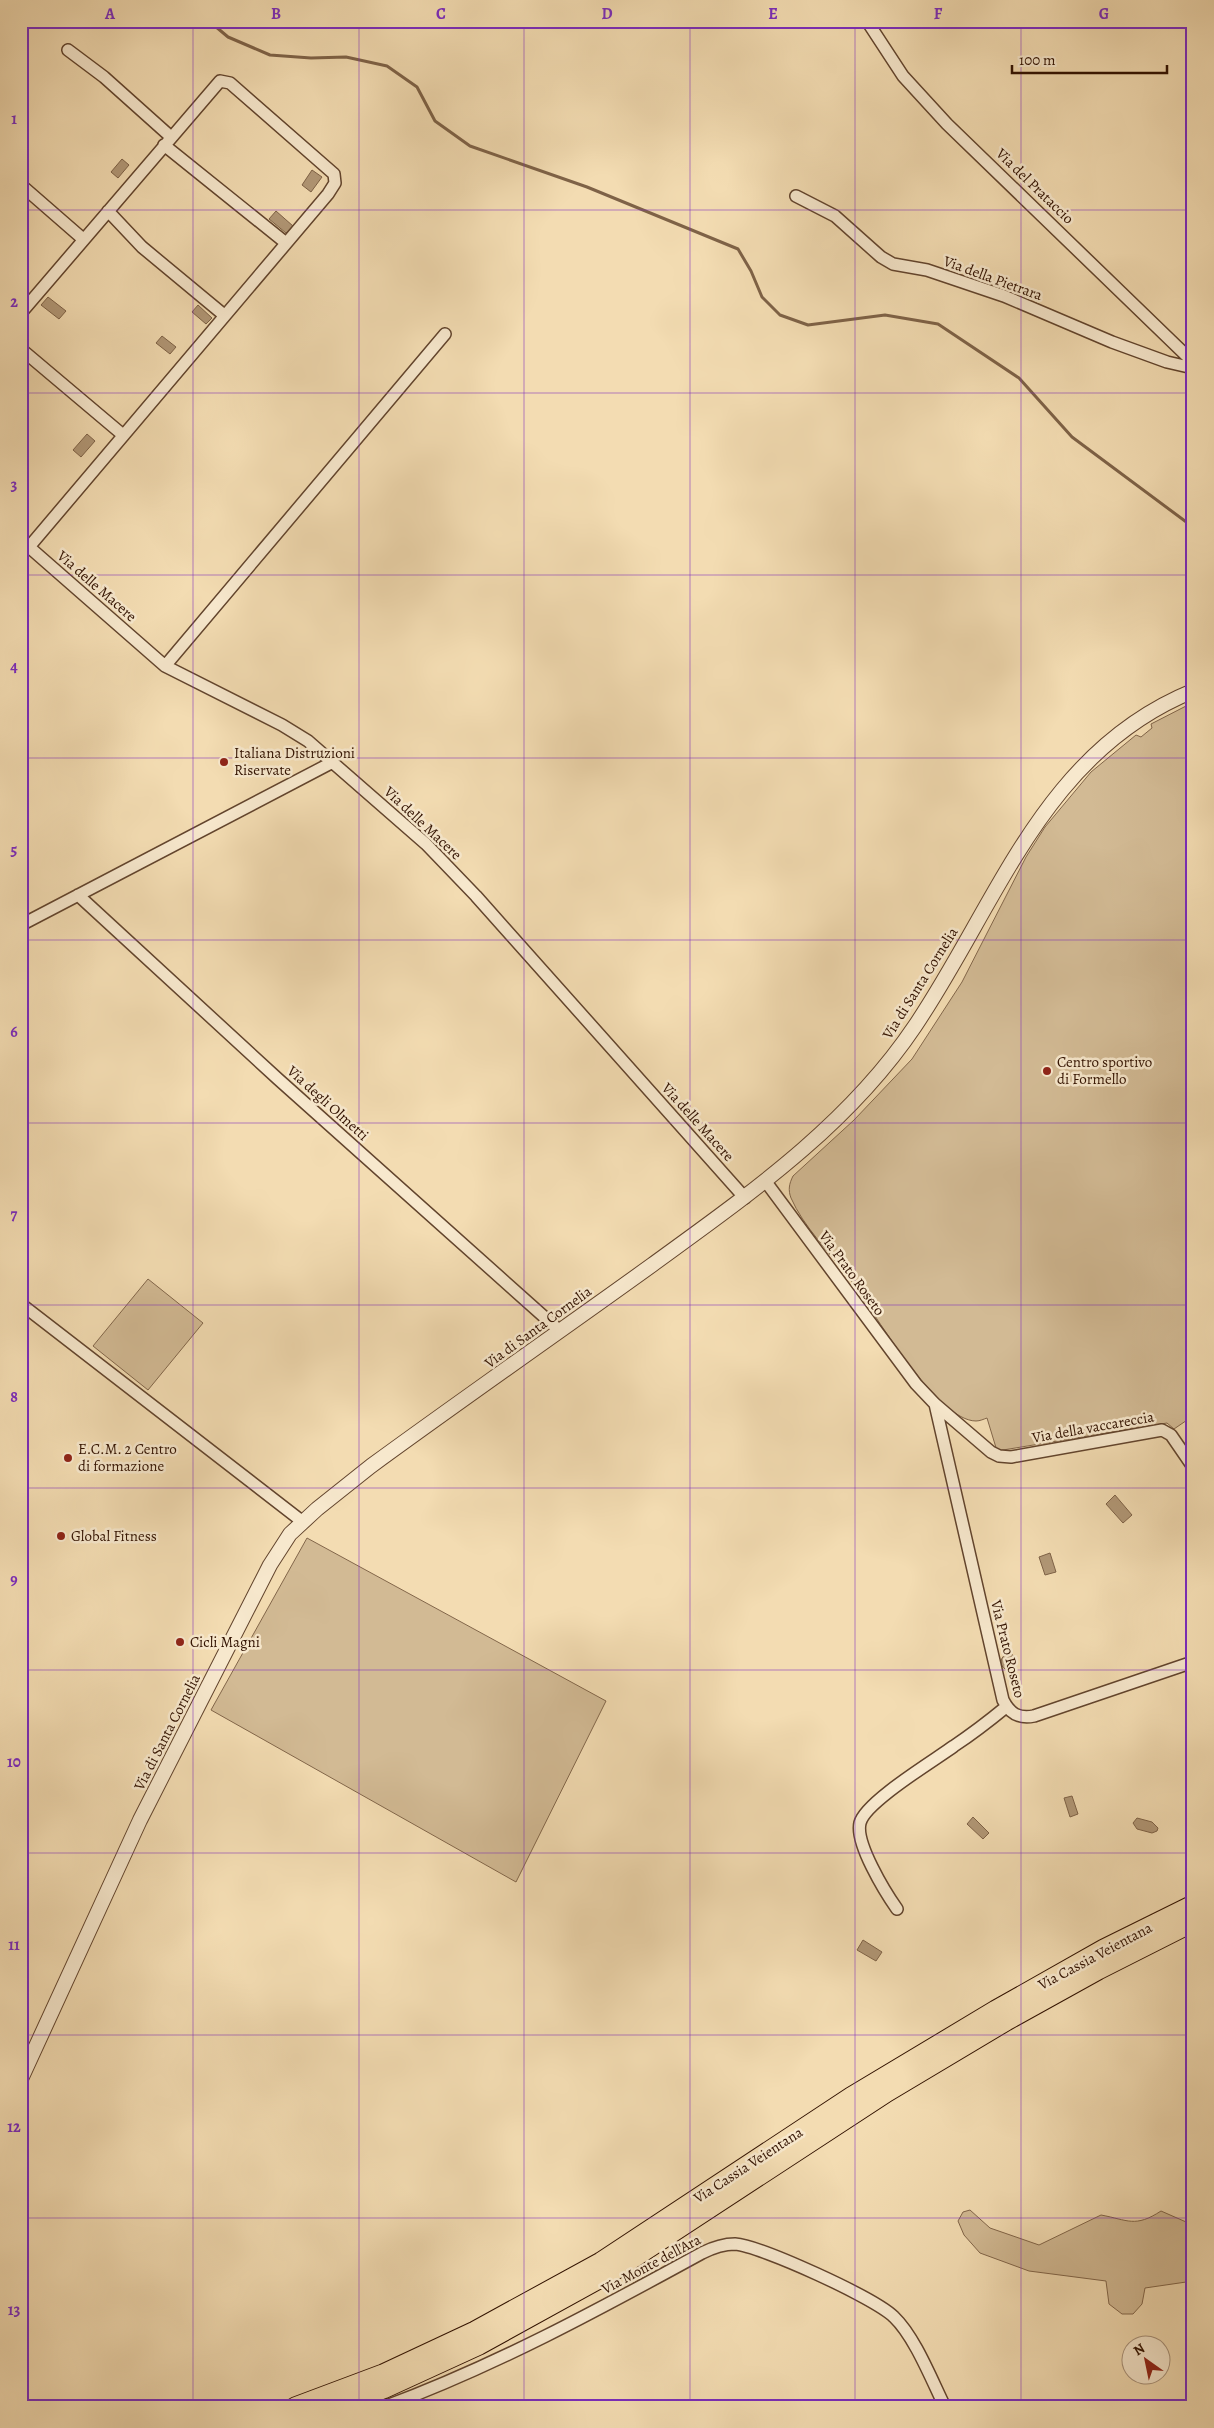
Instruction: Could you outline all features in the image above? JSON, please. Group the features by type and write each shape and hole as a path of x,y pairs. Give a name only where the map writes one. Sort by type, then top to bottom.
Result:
{"highway":[{"name":"Via Cassia Veientana","path":"295,2407 382,2374 475,2331 601,2262 915,2058 1104,1949 1193,1906"},
{"name":"Via Cassia Veientana","path":"338,2407 383,2389 479,2345 615,2270 904,2082 1098,1970 1193,1922"}],"street":[{"name":"Via del Prataccio","path":"867,21 903,76 948,124 1193,362"},
{"path":"68,50 104,77 168,141 286,243"},
{"path":"21,313 215,84 224,80 330,170 335,178 331,190 123,435 25,543"},
{"path":"21,185 84,239"},
{"name":"Via della Pietrara","path":"796,196 835,216 881,257 893,264 927,270 1004,296 1112,342 1167,362 1193,368"},
{"path":"108,211 142,247 224,315"},
{"path":"166,666 445,334"},
{"path":"21,349 123,435"},
{"name":"Via delle Macere","path":"25,543 166,666 282,725 308,741 426,844 459,877 745,1198"},
{"name":"Via di Santa Cornelia","path":"21,2079 148,1803 270,1565 290,1534 376,1463 745,1198 766,1182 830,1125 870,1083 903,1044 949,971 1012,858 1062,788 1090,758 1122,732 1168,703 1193,691"},
{"path":"21,925 333,762"},
{"name":"Via degli Olmetti","path":"78,895 278,1079 560,1331"},
{"name":"Via Prato Roseto","path":"766,1182 904,1369 935,1404 984,1445"},
{"path":"21,1304 303,1522"},
{"name":"Via Prato Roseto","path":"935,1404 1006,1707 1020,1717 1034,1716 1193,1662"},
{"name":"Via della vaccareccia","path":"984,1445 995,1454 1011,1457 1162,1430 1171,1435 1193,1467"},
{"path":"898,1909 884,1890 861,1839 860,1823 862,1817 894,1789 1006,1707"},
{"name":"Via Monte dell'Ara","path":"384,2407 484,2366 576,2322 702,2253 722,2245 733,2244 763,2252 865,2297 894,2316 905,2330 945,2407"}],"shaded area":[{"path":"122,159 129,165 118,178 111,172"},
{"path":"312,170 322,177 311,192 302,185"},
{"path":"276,211 293,226 286,233 269,219"},
{"path":"48,297 66,311 59,319 41,305"},
{"path":"198,305 212,318 206,324 192,312"},
{"path":"162,336 176,347 170,354 156,343"},
{"path":"87,434 95,441 81,457 73,450"},
{"name":"Centro sportivo di Formello","path":"1188,705 1193,709 1193,1416 1174,1429 1167,1423 997,1451 987,1418 976,1421 960,1416 943,1403 924,1384 906,1361 849,1278 803,1219 791,1198 789,1192 790,1184 793,1176 854,1120 912,1059 962,982 1026,857 1045,827 1091,772 1136,735 1141,737 1152,728 1151,724"},
{"path":"148,1279 203,1323 148,1390 93,1346"},
{"path":"1115,1495 1132,1515 1123,1523 1106,1504"},
{"path":"307,1538 606,1701 516,1882 211,1710"},
{"path":"1050,1553 1056,1572 1045,1575 1039,1557"},
{"path":"1009,1654 1015,1656 1017,1662 1015,1668 1009,1670 1003,1668 1001,1662 1003,1656"},
{"path":"1072,1796 1078,1814 1070,1817 1064,1798"},
{"path":"973,1817 989,1833 983,1839 967,1824"},
{"path":"1137,1818 1152,1822 1158,1828 1157,1831 1152,1833 1137,1829 1133,1823"},
{"path":"863,1940 882,1952 876,1961 857,1950"},
{"path":"970,2210 990,2228 1039,2245 1101,2215 1138,2221 1161,2211 1193,2225 1193,2281 1145,2288 1142,2304 1133,2314 1122,2314 1109,2304 1106,2281 1029,2271 980,2253 964,2235 958,2221 963,2212"}],"waterway":[{"path":"209,21 228,37 270,55 311,58 346,57 387,66 417,87 435,121 470,146 587,187 738,249 751,271 762,297 780,315 808,325 885,315 938,324 1019,378 1072,437 1193,527"}],"place":[{"name":"Italiana Distruzioni Riservate","path":"224,762"},
{"name":"Centro sportivo di Formello","path":"1047,1071"},
{"name":"E.C.M. 2 Centro di formazione","path":"68,1458"},
{"name":"Global Fitness","path":"61,1536"},
{"name":"Cicli Magni","path":"180,1642"}]}
